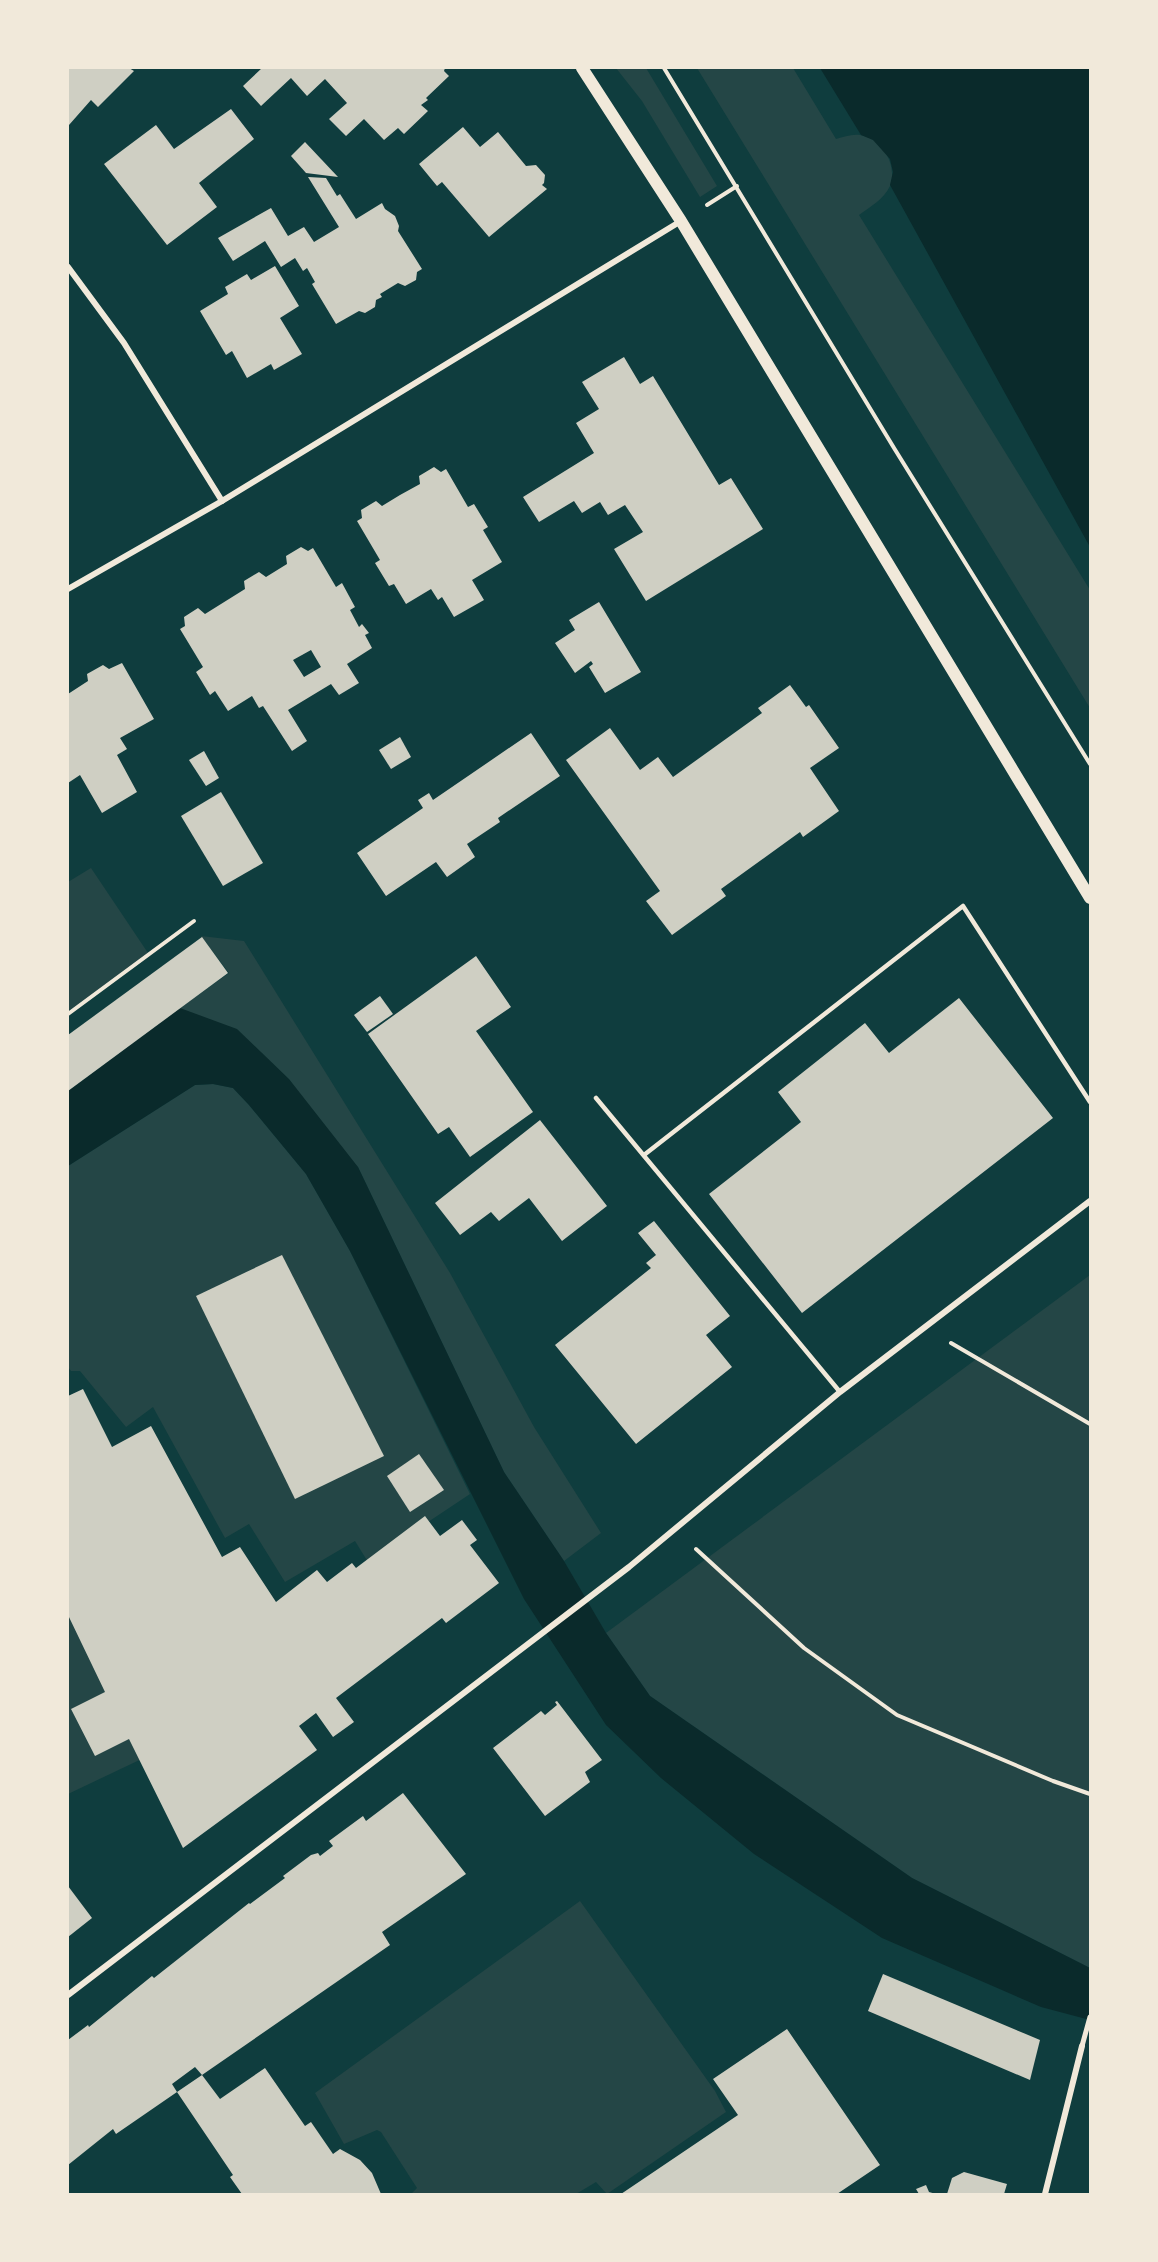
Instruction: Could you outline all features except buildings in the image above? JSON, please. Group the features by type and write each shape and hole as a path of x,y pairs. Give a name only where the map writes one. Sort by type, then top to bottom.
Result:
{"main road":[{"path":"582,68 681,221 1090,897"}],"street":[{"path":"68,590 222,501 681,221"},
{"path":"68,267 124,343 222,501"},
{"path":"68,1995 629,1567 840,1392 1090,1201"},
{"path":"1045,2194 1090,2016"}],"lane":[{"path":"644,1155 963,906 1090,1101"},
{"path":"596,1098 840,1392"}],"path":[{"path":"664,68 894,448 1090,764"},
{"path":"68,1014 194,921"},
{"path":"925,1327 1090,1424"},
{"path":"674,1528 804,1648 897,1715 1053,1781 1090,1794"}],"shaded area":[{"path":"616,68 646,68 717,186 700,197 642,101"},
{"path":"697,68 793,68 836,139 854,135 868,137 875,141 886,154 892,170 890,186 880,199 859,215 1090,590 1090,708"},
{"path":"820,68 1090,68 1090,547 890,185 893,172 890,159 873,140 861,135"},
{"path":"91,868 150,956 68,1011 68,882"},
{"path":"201,936 244,941 450,1273 534,1427 601,1533 564,1561 504,1472 358,1167 180,1008 229,973"},
{"path":"180,1008 237,1029 289,1079 358,1167 504,1472 564,1561 606,1633 650,1696 912,1878 1090,1968 1090,2020 1041,2007 882,1938 754,1854 661,1778 606,1725 524,1599 350,1251 306,1174 233,1088 213,1084 195,1085 68,1166 68,1091"},
{"path":"213,1084 233,1088 306,1174 350,1251 470,1494 368,1562 355,1541 285,1582 249,1524 225,1538 153,1407 126,1427 80,1371 71,1371 68,1367 68,1166 195,1085"},
{"path":"1090,1275 1090,1968 912,1878 650,1696 606,1633"},
{"path":"68,1559 150,1755 68,1794"},
{"path":"580,1901 715,2091 726,2112 607,2194 596,2182 576,2194 411,2194 417,2188 381,2132 377,2130 344,2144 315,2093"}]}
